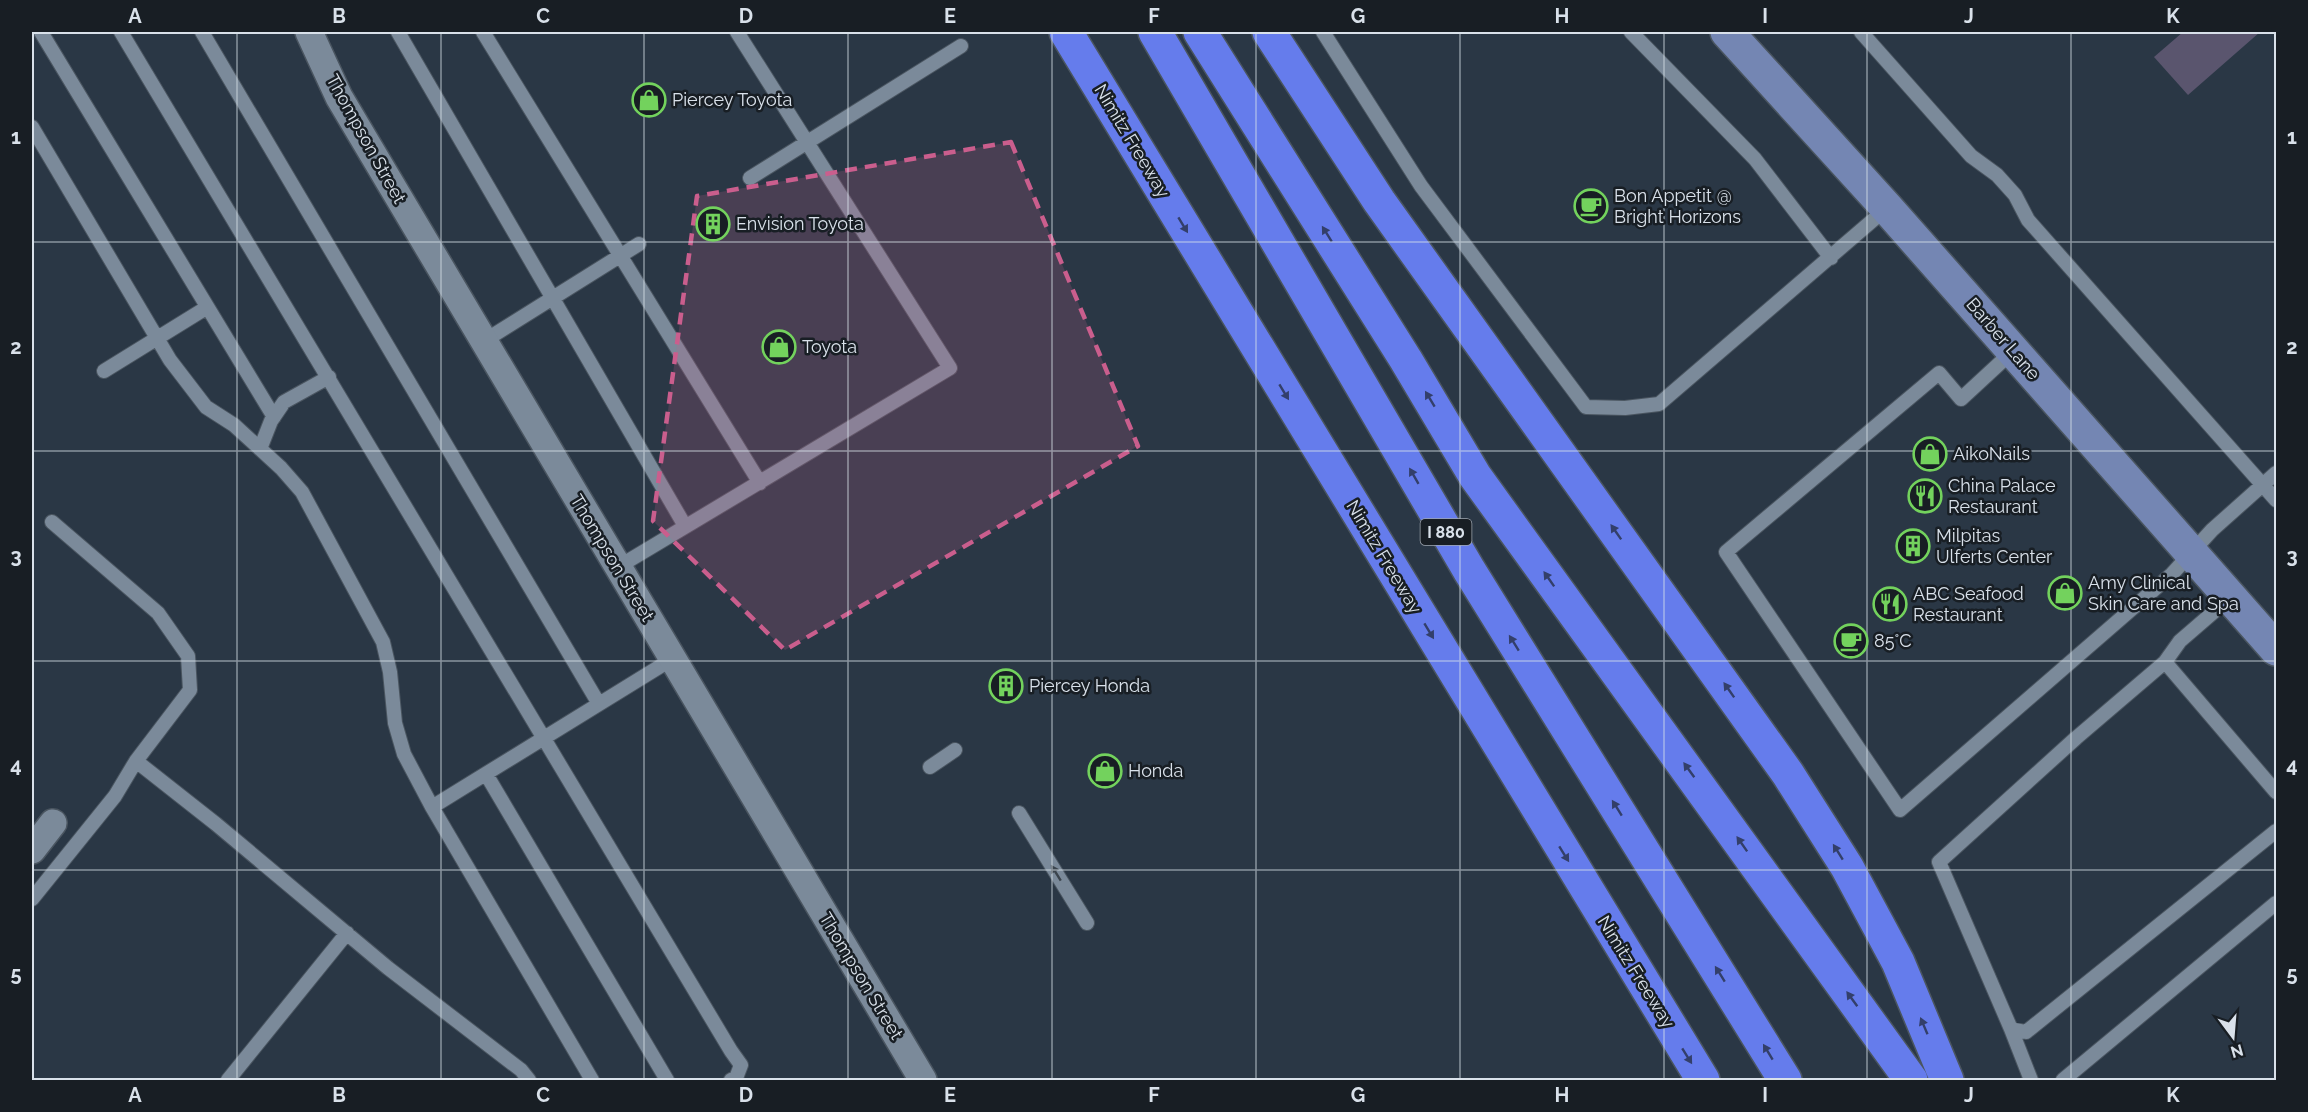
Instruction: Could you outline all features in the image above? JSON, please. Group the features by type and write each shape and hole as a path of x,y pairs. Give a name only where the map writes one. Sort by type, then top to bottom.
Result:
{"highway":[{"name":"Nimitz Freeway","path":"1066,32 1703,1080"},
{"name":"I 880","path":"1155,32 1469,570 1785,1080"},
{"path":"1200,32 1400,350 1475,476 1911,1080"},
{"path":"1269,32 1379,201 1788,774 1847,867 1898,962 1947,1080"}],"street":[{"name":"Thompson Street","path":"309,32 339,97 672,659 914,1077"},
{"name":"Barber Lane","path":"1727,32 1887,208 2277,649"},
{"path":"32,850 53,824"}],"lane":[{"path":"41,32 274,417"},
{"path":"121,32 545,738 730,1052 741,1065 736,1078 731,1080"},
{"path":"202,32 599,704"},
{"path":"398,32 685,526"},
{"path":"483,32 618,256 760,483"},
{"path":"618,567 950,369 737,32"},
{"path":"1323,32 1421,186 1586,407 1625,408 1659,404 1887,208"},
{"path":"1632,32 1755,159 1831,258"},
{"path":"1861,32 1971,156 1997,175 2014,195 2028,220 2277,500"},
{"path":"750,178 961,46"},
{"path":"32,127 170,360 206,407 260,448 302,492 383,642 390,672 395,723 404,754 432,807 592,1080"},
{"path":"484,341 639,244"},
{"path":"104,371 206,308"},
{"path":"2013,351 1960,399 1939,373 1726,552 1900,810 2172,574 2192,552 2277,473"},
{"path":"260,448 274,417 284,402 329,377"},
{"path":"32,899 115,796 136,761 190,690 188,656 158,613 52,522"},
{"path":"2031,1080 2012,1029 1939,862 2076,738 2165,662 2180,641 2230,597"},
{"path":"432,807 672,659"},
{"path":"2165,662 2277,792"},
{"path":"930,767 955,750"},
{"path":"136,761 388,968 521,1070 529,1080"},
{"path":"486,774 667,1080"},
{"path":"1019,813 1087,923"},
{"path":"2012,1029 2026,1032 2277,831"},
{"path":"2063,1080 2277,903"},
{"path":"228,1080 347,933"}],"highlighted area":[{"path":"1011,142 1138,446 785,650 653,521 697,196"}],"shaded area":[{"path":"2183,32 2260,32 2188,95 2154,57"}],"place":[{"name":"Piercey Toyota","path":"649,100"},
{"name":"Bon Appetit @ Bright Horizons","path":"1591,206"},
{"name":"Envision Toyota","path":"713,224"},
{"name":"Toyota","path":"779,347"},
{"name":"AikoNails","path":"1930,454"},
{"name":"China Palace Restaurant","path":"1925,496"},
{"name":"Milpitas Ulferts Center","path":"1913,546"},
{"name":"Amy Clinical Skin Care and Spa","path":"2065,593"},
{"name":"ABC Seafood Restaurant","path":"1890,604"},
{"name":"85°C","path":"1851,641"},
{"name":"Piercey Honda","path":"1006,686"},
{"name":"Honda","path":"1105,771"}]}
